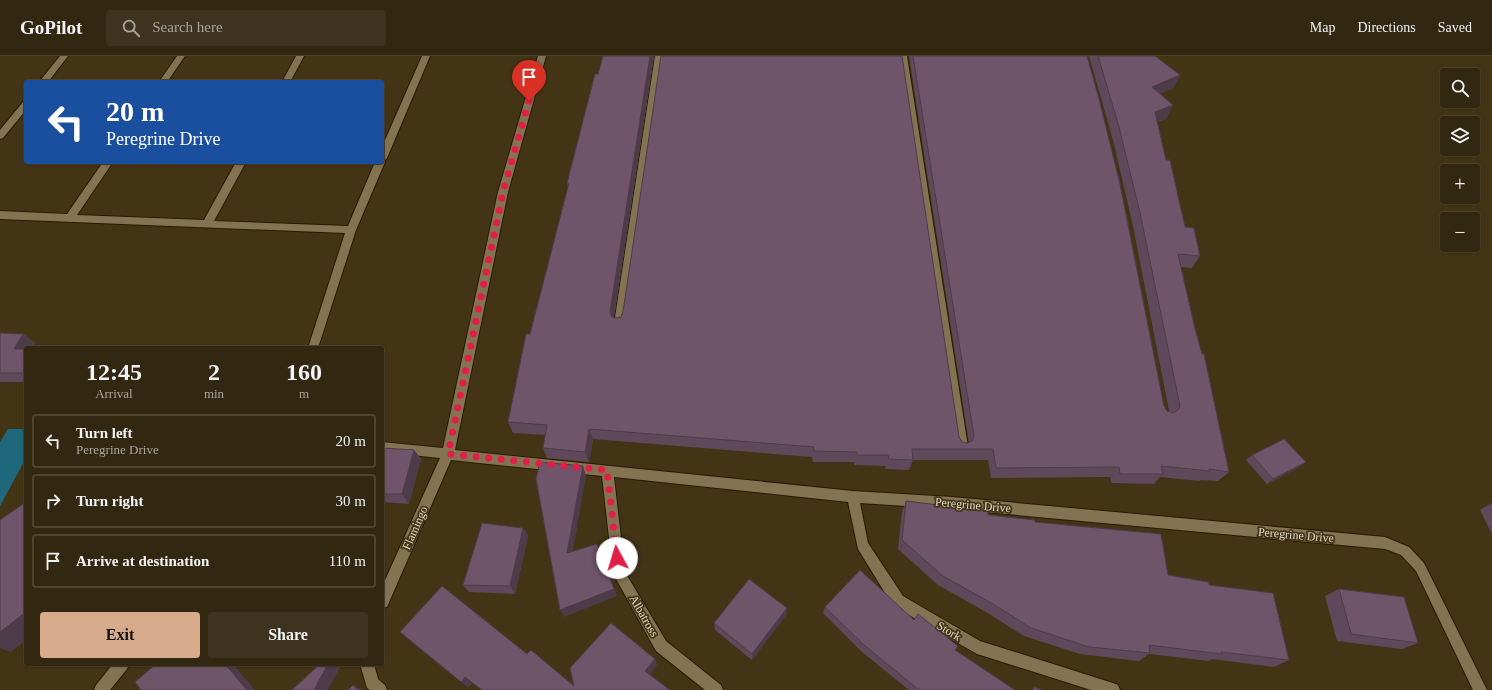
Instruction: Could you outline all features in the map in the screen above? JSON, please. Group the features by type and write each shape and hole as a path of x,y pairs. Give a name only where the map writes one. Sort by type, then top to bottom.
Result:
{"street":[{"path":"45,80 64,56"},
{"path":"164,80 181,56"},
{"path":"287,80 300,56"},
{"path":"384,153 426,56"},
{"name":"Flamingo","path":"384,598 448,454 503,192 542,56"},
{"path":"619,324 659,56"},
{"path":"903,56 962,447"},
{"path":"0,136 24,106"},
{"path":"70,218 107,164"},
{"path":"207,224 240,164"},
{"path":"314,346 351,230 379,164"},
{"path":"0,215 351,230"},
{"name":"Peregrine Drive","path":"384,447 852,497 952,503 1385,543 1405,552 1420,567 1480,690"},
{"name":"Albatross","path":"607,470 619,573 661,646 716,690"},
{"name":"Stork","path":"852,497 862,546 898,601 977,647 1113,690"},
{"path":"101,690 120,666"},
{"path":"368,666 372,683 380,690"}],"water":[{"path":"8,429 24,429 24,462 0,506 0,442"}],"building":[{"path":"603,56 650,56 610,312 612,317 616,318 621,317 623,312 661,56 902,56 959,437 962,442 967,443 972,441 974,436 913,56 1087,56 1120,184 1164,406 1167,411 1173,413 1178,410 1180,406 1140,213 1119,127 1098,56 1155,56 1180,75 1152,87 1173,105 1155,112 1166,160 1170,160 1185,227 1194,228 1200,256 1178,254 1195,329 1202,354 1204,354 1229,472 1209,469 1210,471 1161,466 1163,474 1120,474 1119,467 996,468 993,449 912,449 913,460 889,459 888,455 857,455 857,452 814,451 814,447 589,429 585,452 543,448 547,425 508,422 526,334 530,334 569,183 567,183 595,74 598,74"},
{"path":"0,333 23,334 14,349 24,349 24,373 0,373"},
{"path":"1284,439 1306,462 1273,479 1252,455"},
{"path":"384,448 414,450 402,494 384,494"},
{"path":"540,462 583,466 567,553 597,544 614,589 560,610 536,479"},
{"path":"906,501 988,511 988,515 1035,520 1035,522 1161,534 1168,575 1208,582 1209,585 1273,593 1289,660 1149,645 1150,653 1089,647 1031,628 993,604 943,576 902,540"},
{"path":"24,503 24,614 0,632 0,520"},
{"path":"482,523 523,528 510,586 463,585"},
{"path":"860,570 914,620 918,614 958,646 955,650 1015,690 919,690 864,645 825,607"},
{"path":"749,579 787,608 752,654 714,623"},
{"path":"442,586 527,654 531,650 574,686 570,668 611,623 655,659 645,671 670,690 482,690 465,677 461,682 400,632"},
{"path":"1339,589 1404,597 1418,643 1351,634"},
{"path":"154,666 227,666 247,690 141,690 135,682"},
{"path":"318,666 327,666 314,690 292,690"},
{"path":"353,685 358,690 348,690"},
{"path":"1034,687 1042,690 1033,690"}],"route":[{"path":"529,101 503,192 448,454 607,470 617,558"}]}
